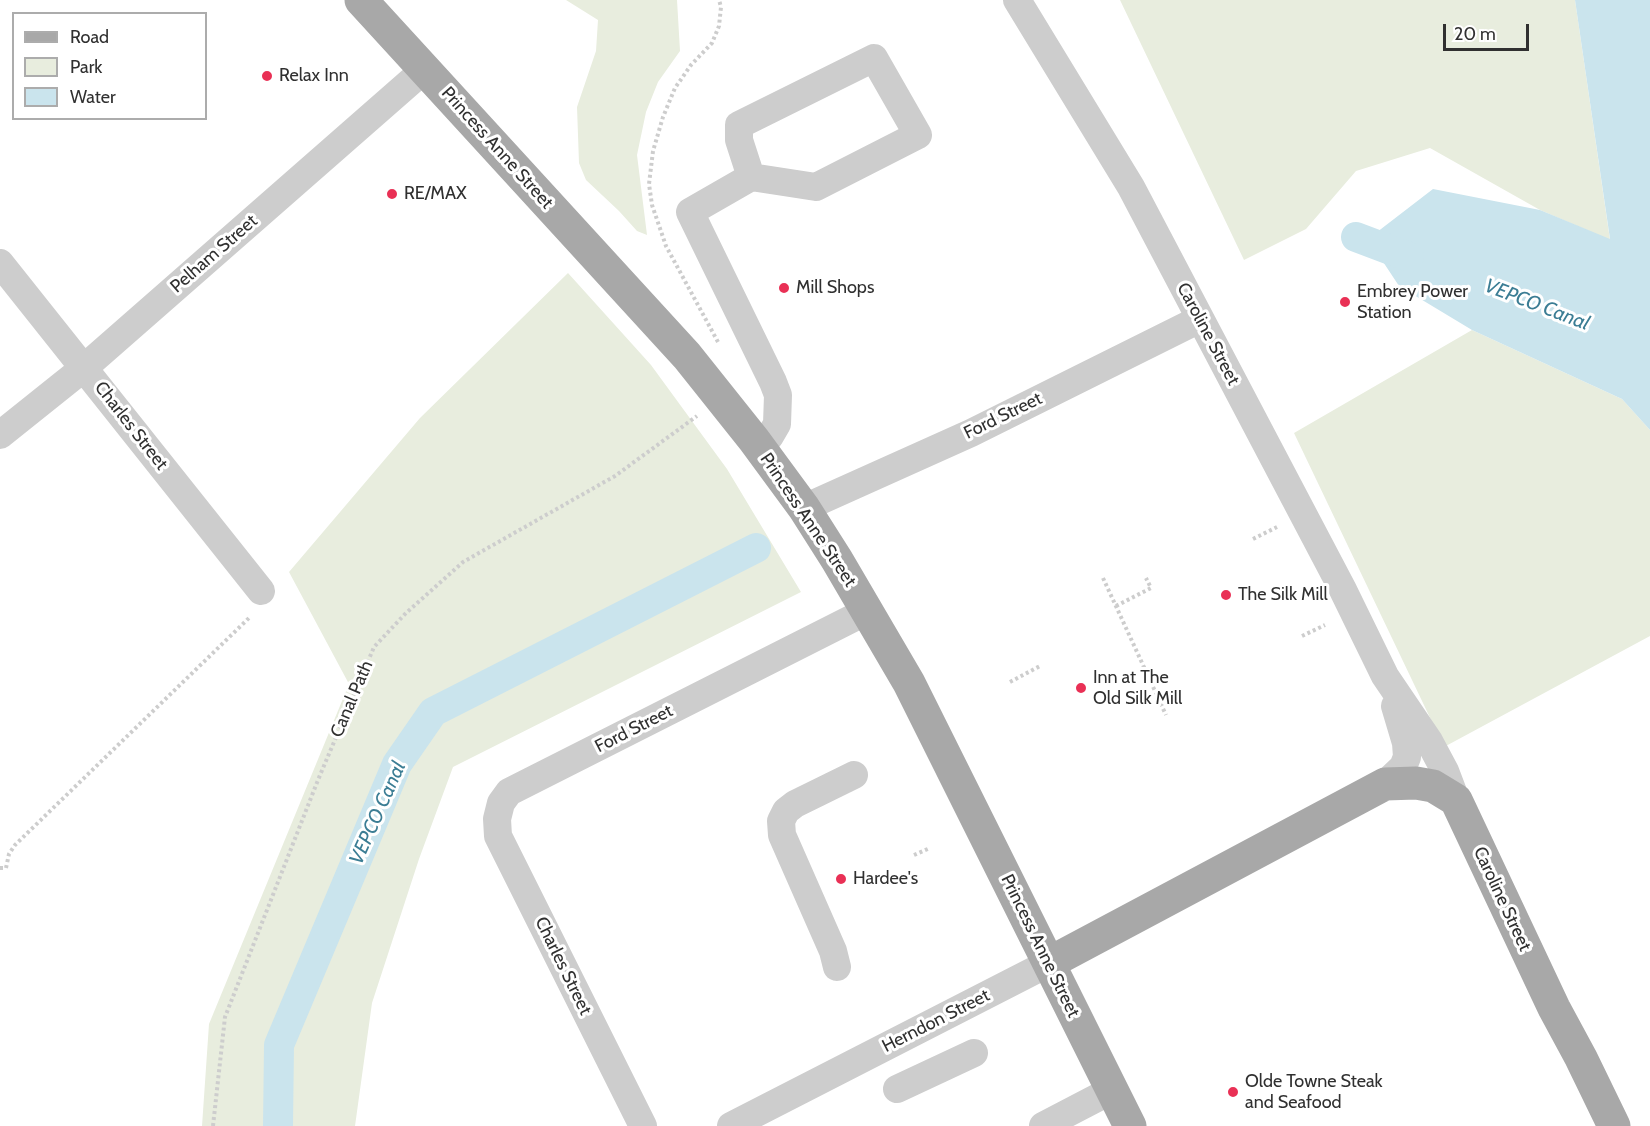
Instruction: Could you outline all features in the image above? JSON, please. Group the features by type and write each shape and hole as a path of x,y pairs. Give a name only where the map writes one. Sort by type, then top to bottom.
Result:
{"main road":[{"name":"Princess Anne Street","path":"361,0 687,356 804,508 909,683 1130,1126"},
{"name":"Herndon Street","path":"1049,963 1385,784"},
{"path":"1385,784 1425,784 1439,789 1456,800"},
{"name":"Caroline Street","path":"1456,800 1554,1008 1614,1126"},
{"name":"Herndon Street","path":"1018,901 1042,922 1060,930 1140,914"}],"street":[{"name":"Caroline Street","path":"1017,0 1131,187 1342,588 1385,676 1428,741 1445,771 1456,800"},
{"path":"752,177 739,140 739,125 874,58 918,135 816,188 752,177 690,212 778,395 777,424 760,448"},
{"name":"Pelham Street","path":"0,435 85,367 425,69"},
{"name":"Charles Street","path":"0,263 85,367 257,603"},
{"name":"Ford Street","path":"804,508 971,433 1200,319"},
{"name":"Ford Street","path":"501,803 509,792 867,611"},
{"name":"Caroline Street","path":"1385,676 1402,729 1407,757 1403,767 1385,784"},
{"path":"837,967 833,951 780,829 782,816 789,807 854,775"},
{"name":"Charles Street","path":"501,803 497,819 498,836 642,1126"},
{"name":"Herndon Street","path":"731,1126 1049,963"},
{"path":"897,1089 974,1053"},
{"path":"1043,1126 1112,1090"}],"path":[{"name":"Canal Path","path":"213,1126 225,1017 318,780 374,646 406,613 463,562 615,476 693,418"},
{"path":"1253,539 1277,527"},
{"path":"1103,578 1166,715"},
{"path":"1116,606 1151,588 1146,578"},
{"path":"0,868 6,868 9,854 15,845 257,603"},
{"path":"1302,636 1325,625"},
{"path":"1010,682 1041,666"},
{"path":"914,855 930,848"}],"green space":[{"path":"566,0 677,0 680,51 658,82 646,112 637,155 647,235 637,231 586,180 579,163 577,107 596,51 598,20"},
{"path":"1120,0 1575,0 1610,240 1540,210 1430,148 1356,171 1306,229 1244,260"},
{"path":"568,273 651,365 727,469 801,592 453,767 419,859 372,1003 355,1126 202,1126 209,1024 349,684 289,572 420,418"},
{"path":"1472,330 1622,399 1650,430 1650,636 1444,747 1294,433"}],"water":[{"path":"1575,0 1650,0 1650,430 1622,399 1472,330 1399,286 1368,239 1433,189 1540,210 1610,239"}],"waterway":[{"name":"VEPCO Canal","path":"1356,237 1409,257"},
{"name":"VEPCO Canal","path":"278,1126 279,1045 397,764 433,712 756,548"}],"place":[{"name":"Relax Inn","path":"267,76"},
{"name":"RE/MAX","path":"392,194"},
{"name":"Mill Shops","path":"784,288"},
{"name":"Embrey Power Station","path":"1345,302"},
{"name":"The Silk Mill","path":"1226,595"},
{"name":"Inn at The Old Silk Mill","path":"1081,688"},
{"name":"Hardee's","path":"841,879"},
{"name":"Olde Towne Steak and Seafood","path":"1233,1092"}]}
